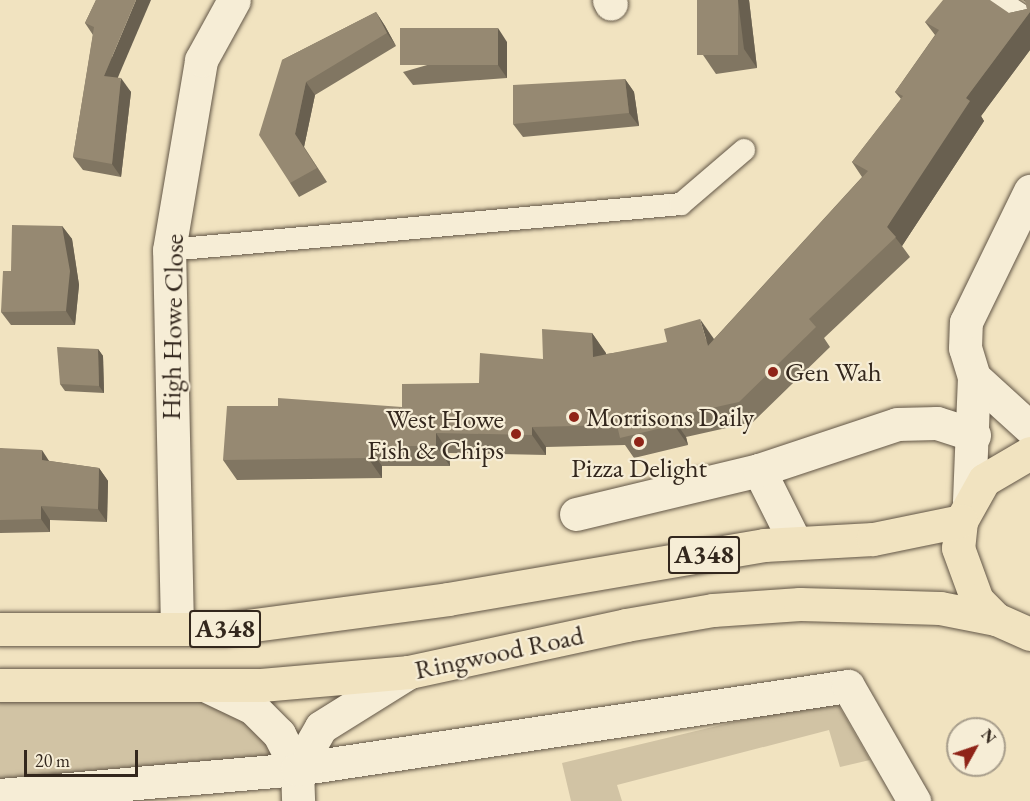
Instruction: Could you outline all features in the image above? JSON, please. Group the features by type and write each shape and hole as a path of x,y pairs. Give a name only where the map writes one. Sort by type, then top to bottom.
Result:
{"highway":[{"path":"1030,453 1005,463 965,511 964,576 996,619 1030,634"},
{"name":"A348","path":"0,630 224,629 448,599 795,542 873,540 965,511"},
{"name":"Ringwood Road","path":"0,685 205,685 409,672 713,610 800,604 901,606 996,619"}],"street":[{"name":"High Howe Close","path":"177,628 169,250 201,60 234,0"},
{"path":"965,511 974,435 975,377 965,348 966,322 1030,191"},
{"path":"975,377 1030,428"},
{"path":"576,514 759,470 897,424 937,423 974,435"},
{"path":"759,470 795,542"},
{"path":"298,785 321,727 409,672"},
{"path":"205,685 253,708 279,734 298,785"},
{"path":"0,795 298,785 848,686 914,801"}],"lane":[{"path":"998,0 1030,21"},
{"path":"169,250 681,204 744,150"}],"shaded area":[{"path":"0,685 205,685 297,769 0,795"},
{"path":"821,701 839,706 870,760 840,767 829,730 617,785 622,801 571,801 562,763"}],"building":[{"path":"96,0 136,0 104,76 121,78 112,164 73,157 94,27 85,23"},
{"path":"697,0 738,0 738,55 697,55"},
{"path":"943,0 990,0 1009,13 1027,9 1025,0 1030,0 1030,12 966,98 970,101 887,227 896,237 809,319 816,327 739,402 672,417 674,425 620,438 617,425 532,427 532,435 436,433 436,446 368,446 368,458 223,460 227,406 278,406 278,398 402,407 402,384 479,383 480,353 543,359 542,329 592,333 593,357 667,342 664,329 700,319 708,346 868,171 852,162 903,96 895,92 939,30 925,22"},
{"path":"376,12 387,33 306,82 295,134 317,168 290,183 259,135 282,60"},
{"path":"400,28 498,28 498,65 400,65"},
{"path":"625,79 629,113 513,124 513,85"},
{"path":"12,225 62,226 70,271 66,311 1,312 3,271 11,271"},
{"path":"57,347 98,349 99,386 60,384"},
{"path":"0,448 42,450 42,460 99,468 98,509 41,506 41,519 0,520"}],"place":[{"name":"Gen Wah","path":"773,372"},
{"name":"Morrisons Daily","path":"574,417"},
{"name":"West Howe Fish & Chips","path":"516,434"},
{"name":"Pizza Delight","path":"639,442"}]}
